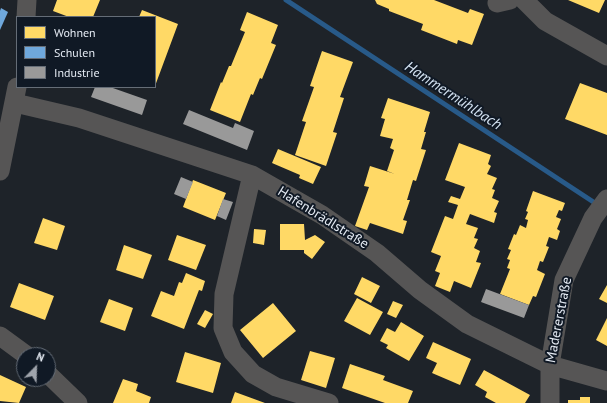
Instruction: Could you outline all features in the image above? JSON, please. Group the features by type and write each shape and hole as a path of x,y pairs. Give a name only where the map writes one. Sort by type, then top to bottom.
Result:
{"street":[{"path":"26,16 27,0"},
{"path":"524,0 545,21 607,56"},
{"path":"0,168 16,95"},
{"name":"Hafenbrädlstraße","path":"16,95 93,123 252,174 322,215 377,253 420,290 467,324 550,365 607,381"},
{"path":"252,174 224,294 223,328 233,352 253,374 276,387 329,403"},
{"name":"Madererstraße","path":"550,403 550,365 564,280 593,218 607,199"},
{"path":"0,336 16,348"},
{"path":"56,382 78,403"}],"building: Wohnen":[{"path":"57,0 100,0 93,16 66,16 53,11"},
{"path":"375,0 434,0 468,13 470,9 484,14 472,45 458,40 457,44 421,30 423,24 389,11 389,9 377,4"},
{"path":"568,0 605,0 599,13"},
{"path":"142,10 178,24 156,83 156,16 139,16"},
{"path":"247,12 278,25 271,43 276,45 262,79 260,78 253,95 251,94 240,122 210,110 221,82 222,83 229,66 231,66 245,32 240,30"},
{"path":"322,51 353,62 340,97 344,98 333,132 337,133 326,166 295,155 306,122 302,121 314,87 310,86"},
{"path":"580,83 607,93 607,135 565,119"},
{"path":"388,98 430,112 421,149 426,150 416,181 413,180 407,200 410,200 403,220 407,221 403,234 370,223 367,230 355,226 369,187 364,186 370,166 395,174 387,171 394,150 390,148 393,139 380,136 385,119 381,118"},
{"path":"459,143 491,155 488,164 491,166 487,174 497,178 492,189 495,190 492,198 499,201 494,212 497,213 494,223 470,214 466,224 478,228 474,238 478,239 474,248 480,251 476,262 481,263 471,288 454,281 450,292 435,286 440,273 435,271 441,256 431,252 445,216 453,219 458,205 448,202 451,196 460,199 465,187 445,180"},
{"path":"278,149 321,167 313,184 299,178 300,175 272,163"},
{"path":"193,180 226,193 215,220 183,207"},
{"path":"533,191 565,203 562,211 559,210 556,217 561,219 557,229 560,231 557,240 549,237 546,246 549,247 543,262 540,261 537,270 545,274 536,297 533,296 529,305 500,294 510,269 507,268 510,260 507,259 511,250 508,249 514,234 516,235 520,225 526,228 528,220 525,219 528,212 526,211"},
{"path":"43,218 65,226 57,250 34,243"},
{"path":"280,224 304,224 305,240 315,235 325,242 312,259 304,253 304,250 280,250"},
{"path":"254,229 266,230 264,245 253,243"},
{"path":"177,235 206,245 196,270 168,260"},
{"path":"124,245 152,255 143,279 116,270"},
{"path":"186,273 205,281 202,291 199,290 184,329 151,316 161,291 174,296 179,282 182,283"},
{"path":"362,277 380,286 371,303 354,294"},
{"path":"19,283 54,296 45,320 10,307"},
{"path":"607,285 607,303 599,299"},
{"path":"357,298 383,312 370,335 344,321"},
{"path":"109,299 133,308 125,331 100,322"},
{"path":"393,301 403,305 396,318 387,314"},
{"path":"273,303 296,331 263,358 240,330"},
{"path":"205,310 213,314 205,328 197,324"},
{"path":"607,318 607,346 596,340"},
{"path":"401,322 424,336 409,361 386,348 388,345 380,341 387,328 395,332"},
{"path":"433,342 471,359 460,385 432,373 437,363 426,358"},
{"path":"310,351 335,358 326,388 301,380"},
{"path":"185,352 221,363 213,393 176,382"},
{"path":"350,364 385,376 383,380 413,391 408,403 385,403 342,388"},
{"path":"484,370 530,395 525,403 496,403 485,397 487,392 475,385"},
{"path":"0,375 16,382 16,387 26,387 19,403 0,401"},
{"path":"123,379 138,384 136,391 151,397 149,403 113,403"},
{"path":"235,392 265,403 231,403"},
{"path":"580,397 590,397 590,403 568,403 568,400 580,400"}],"building: Schulen":[{"path":"1,8 8,12 0,30 0,11"}],"building: Industrie":[{"path":"95,88 113,88 147,100 142,115 91,97"},
{"path":"189,110 233,128 235,123 254,131 247,150 183,124"},
{"path":"181,177 193,182 186,199 174,194"},
{"path":"223,199 233,202 226,220 217,216"},
{"path":"486,289 529,305 524,318 481,302"}],"waterway":[{"name":"Hammermühlbach","path":"286,0 598,205"}]}
